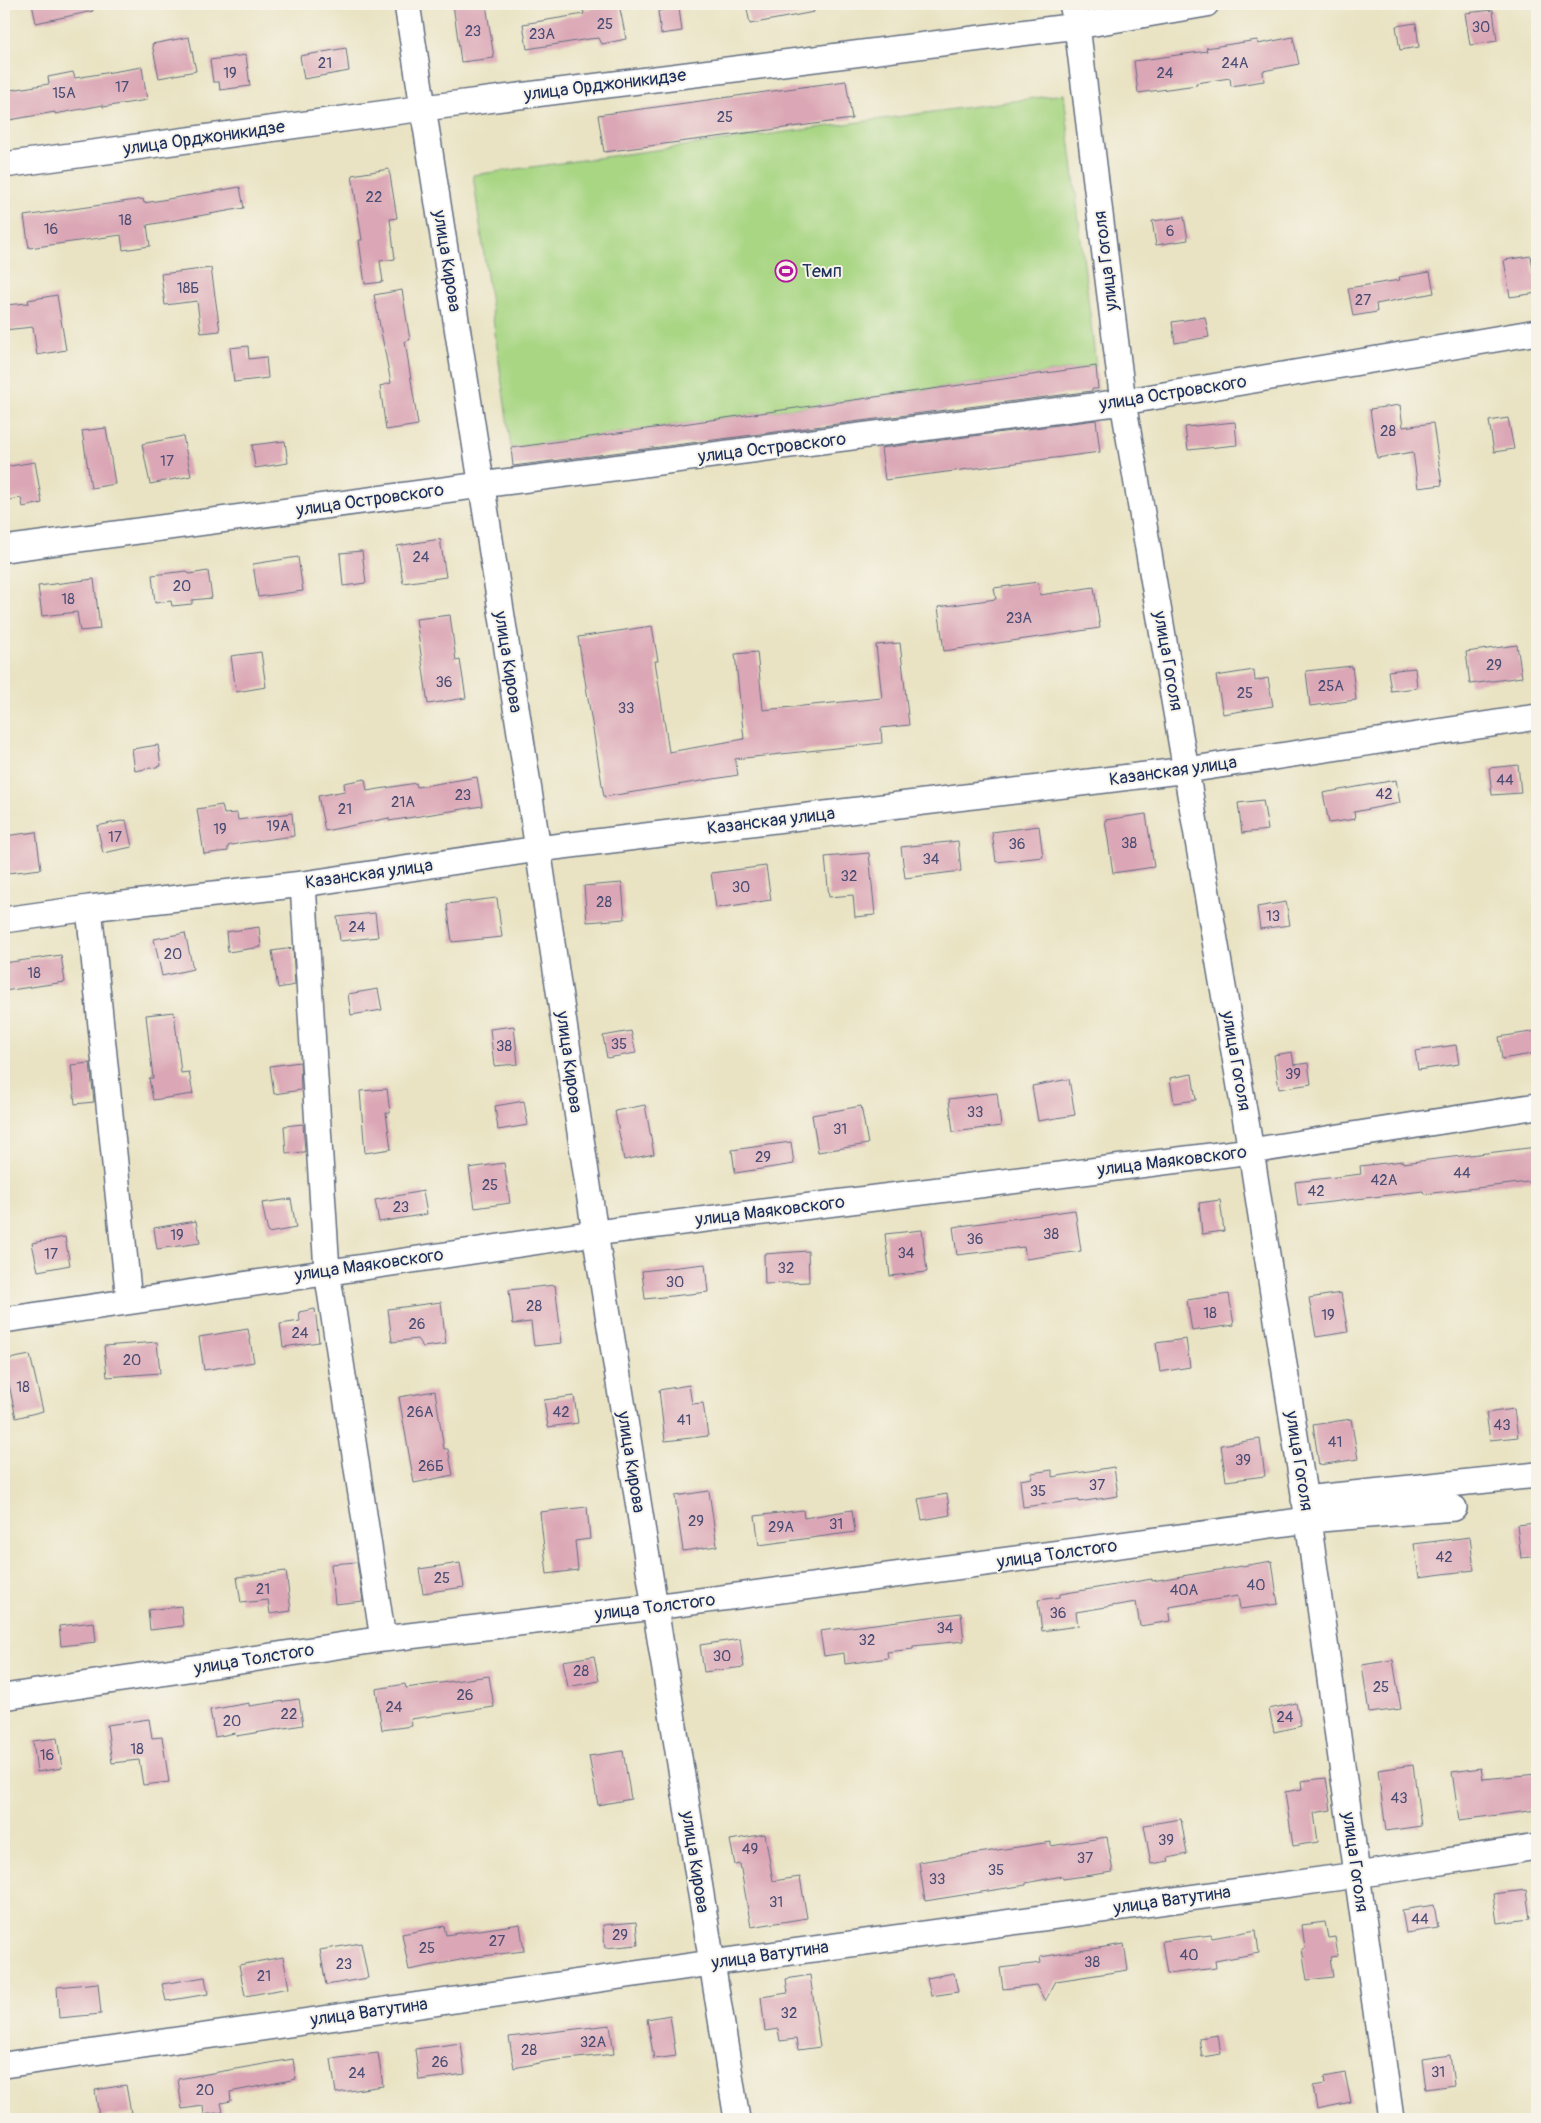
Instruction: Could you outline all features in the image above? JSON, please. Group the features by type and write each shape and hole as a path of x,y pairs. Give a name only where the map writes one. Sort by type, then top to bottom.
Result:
{"street":[{"name":"улица Кирова","path":"407,4 538,850 595,1233 737,2119"},
{"name":"улица Орджоникидзе","path":"4,165 424,108 1075,15 1206,4"},
{"name":"улица Гоголя","path":"1075,15 1123,402 1251,1151 1306,1510 1391,2119"},
{"name":"улица Островского","path":"4,549 1123,402 1537,332"},
{"name":"Казанская улица","path":"4,920 89,908 303,884 538,850 1187,770 1537,717"},
{"path":"303,884 326,1271 383,1640"},
{"path":"89,908 129,1301"},
{"name":"улица Маяковского","path":"4,1320 326,1271 595,1233 1251,1151 1537,1106"},
{"name":"улица Толстого","path":"4,1697 383,1640 654,1607 1537,1474"},
{"path":"1306,1510 1454,1508"},
{"name":"улица Ватутина","path":"4,2065 711,1963 1357,1875 1537,1847"}],"green space":[{"name":"Темп","path":"1064,94 1096,366 511,448 473,175"}],"building":[{"path":"32,4 92,4 93,11 36,23"},
{"path":"453,4 486,4 494,58 461,62"},
{"path":"619,4 626,39 602,44 599,38 589,39 527,49 523,24 584,14 583,10"},
{"path":"746,4 813,4 814,12 750,24"},
{"path":"679,8 682,31 661,34 658,11"},
{"path":"1493,10 1497,41 1470,45 1465,13"},
{"path":"1416,23 1419,47 1400,50 1396,26"},
{"path":"189,37 196,71 159,78 152,44"},
{"path":"1293,37 1299,64 1263,71 1264,81 1231,86 1230,78 1196,83 1197,85 1138,93 1134,61 1207,51 1206,48 1257,40 1258,44"},
{"path":"346,48 349,71 304,79 300,56"},
{"path":"246,55 250,86 220,90 219,82 213,82 210,60"},
{"path":"142,67 147,100 4,121 4,91 49,84 48,77 73,72 75,78"},
{"path":"846,81 852,119 604,152 598,115"},
{"path":"389,169 397,218 390,219 395,259 380,261 383,282 365,284 359,240 362,240 352,175"},
{"path":"240,187 244,208 147,225 150,246 123,250 121,235 29,248 24,216 143,199 144,203"},
{"path":"1184,217 1188,240 1156,245 1152,221"},
{"path":"1531,256 1537,293 1510,297 1504,260"},
{"path":"211,268 220,331 201,333 197,301 165,305 161,274"},
{"path":"1430,272 1434,293 1376,304 1377,312 1353,316 1348,288 1400,280 1399,277"},
{"path":"402,290 410,340 405,341 418,425 386,430 380,386 391,383 374,295"},
{"path":"57,295 66,350 37,355 33,327 4,330 4,305 29,303 28,300"},
{"path":"1205,317 1209,337 1175,343 1172,322"},
{"path":"248,346 249,359 266,357 268,378 234,382 230,348"},
{"path":"1096,366 1098,389 1092,389 1092,391 513,466 511,448"},
{"path":"1400,405 1403,427 1433,423 1442,485 1418,488 1413,452 1377,458 1370,409"},
{"path":"1508,418 1514,449 1494,452 1489,421"},
{"path":"1096,420 1100,452 885,480 881,448"},
{"path":"1235,422 1237,445 1188,450 1185,427"},
{"path":"106,428 115,484 91,488 82,431"},
{"path":"183,436 191,476 150,484 142,444"},
{"path":"285,441 288,463 255,468 252,445"},
{"path":"35,462 42,503 23,507 21,498 4,501 4,467"},
{"path":"440,539 446,577 403,583 397,546"},
{"path":"362,551 366,583 343,586 340,553"},
{"path":"298,557 303,591 258,597 253,564"},
{"path":"187,571 189,574 208,571 212,598 192,600 192,604 172,606 171,601 155,603 152,575"},
{"path":"94,579 100,629 80,631 77,612 42,616 38,586"},
{"path":"1038,582 1040,595 1094,587 1100,628 944,651 938,607 996,599 994,588"},
{"path":"450,615 456,661 460,660 466,698 428,704 416,619"},
{"path":"652,626 658,661 655,661 669,752 744,739 735,654 757,652 763,710 882,698 876,645 900,643 909,725 881,728 882,743 735,759 738,775 604,797 578,637"},
{"path":"1517,645 1522,677 1470,684 1466,652"},
{"path":"261,652 266,687 236,692 231,656"},
{"path":"1352,666 1356,700 1310,706 1306,671"},
{"path":"1415,668 1417,688 1391,691 1388,671"},
{"path":"1254,670 1255,681 1268,678 1273,706 1223,714 1216,676"},
{"path":"158,745 161,766 135,771 132,749"},
{"path":"1518,765 1521,793 1492,795 1489,768"},
{"path":"477,777 482,806 389,821 389,818 325,831 318,796 345,791 344,783 365,779 367,791 416,783 417,787"},
{"path":"1396,780 1400,803 1354,812 1355,819 1329,823 1323,793"},
{"path":"1263,800 1268,830 1242,833 1238,803"},
{"path":"222,805 224,814 237,813 238,820 292,813 294,836 241,843 228,846 228,851 204,854 197,809"},
{"path":"1146,814 1154,867 1113,873 1105,820"},
{"path":"126,820 132,847 103,853 97,826"},
{"path":"1039,826 1043,857 996,862 992,832"},
{"path":"36,832 41,869 8,873 4,836"},
{"path":"958,841 961,871 905,878 901,847"},
{"path":"869,853 875,915 855,917 853,895 829,897 825,857"},
{"path":"766,866 771,900 716,908 711,873"},
{"path":"622,883 625,919 587,922 584,886"},
{"path":"497,898 502,937 452,942 447,904"},
{"path":"1286,902 1290,925 1260,929 1257,907"},
{"path":"375,913 378,937 340,941 337,917"},
{"path":"259,927 261,947 228,952 226,932"},
{"path":"185,933 193,969 162,976 154,939"},
{"path":"293,948 295,985 278,988 272,951"},
{"path":"61,955 65,982 4,991 4,963"},
{"path":"378,989 382,1010 351,1015 348,994"},
{"path":"174,1012 181,1073 189,1072 193,1094 153,1100 149,1078 153,1078 146,1015"},
{"path":"514,1026 518,1064 494,1066 490,1029"},
{"path":"631,1031 636,1053 607,1058 603,1036"},
{"path":"1537,1031 1537,1053 1502,1059 1499,1037"},
{"path":"1456,1045 1459,1064 1418,1070 1415,1051"},
{"path":"1292,1052 1294,1065 1308,1063 1311,1084 1279,1089 1274,1055"},
{"path":"300,1062 301,1090 274,1094 270,1066"},
{"path":"90,1063 94,1102 75,1104 71,1065"},
{"path":"1192,1074 1196,1100 1174,1103 1170,1078"},
{"path":"1069,1079 1075,1115 1038,1121 1032,1086"},
{"path":"387,1089 390,1113 386,1113 391,1149 365,1153 360,1091"},
{"path":"997,1093 1001,1126 953,1132 949,1099"},
{"path":"524,1101 528,1125 498,1130 495,1106"},
{"path":"645,1105 654,1154 624,1160 615,1111"},
{"path":"861,1106 868,1144 818,1152 812,1115"},
{"path":"303,1124 305,1152 286,1153 284,1126"},
{"path":"791,1142 794,1164 735,1173 732,1150"},
{"path":"1537,1147 1537,1181 1424,1194 1423,1191 1298,1206 1295,1182 1361,1174 1360,1166 1403,1161 1403,1163"},
{"path":"504,1163 510,1203 475,1208 469,1168"},
{"path":"423,1191 427,1214 379,1222 375,1200"},
{"path":"291,1199 296,1228 268,1233 262,1203"},
{"path":"1220,1200 1224,1231 1202,1234 1199,1203"},
{"path":"1075,1210 1081,1251 1026,1259 1024,1247 957,1255 953,1227"},
{"path":"196,1221 200,1243 157,1249 154,1228"},
{"path":"922,1230 927,1272 890,1276 885,1234"},
{"path":"65,1237 70,1265 38,1271 32,1243"},
{"path":"808,1251 809,1282 765,1284 764,1254"},
{"path":"705,1264 708,1292 645,1299 642,1271"},
{"path":"555,1285 562,1343 534,1346 531,1322 513,1324 509,1290"},
{"path":"1341,1293 1348,1332 1316,1337 1309,1298"},
{"path":"1229,1294 1234,1325 1192,1331 1187,1300"},
{"path":"441,1302 446,1344 423,1347 417,1339 392,1342 388,1309"},
{"path":"315,1309 319,1342 283,1347 280,1324 300,1321 299,1312"},
{"path":"248,1329 254,1362 204,1370 199,1337"},
{"path":"1186,1339 1190,1367 1160,1372 1156,1343"},
{"path":"157,1342 160,1373 107,1377 104,1346"},
{"path":"30,1355 43,1411 16,1418 4,1360"},
{"path":"689,1385 692,1404 703,1403 708,1436 665,1441 659,1390"},
{"path":"435,1391 444,1449 448,1449 453,1475 414,1483 399,1397"},
{"path":"574,1396 578,1423 548,1427 544,1400"},
{"path":"1514,1409 1518,1437 1490,1440 1486,1413"},
{"path":"1351,1419 1358,1459 1319,1465 1313,1425"},
{"path":"1260,1439 1265,1476 1226,1481 1221,1445"},
{"path":"1114,1467 1118,1496 1023,1507 1020,1480 1032,1478 1031,1473 1052,1470 1052,1477"},
{"path":"709,1491 717,1546 683,1551 675,1496"},
{"path":"947,1494 950,1515 922,1520 918,1499"},
{"path":"587,1507 590,1539 575,1541 578,1570 547,1574 540,1512"},
{"path":"803,1510 804,1518 852,1510 855,1532 759,1545 755,1516"},
{"path":"1537,1523 1537,1556 1521,1558 1517,1525"},
{"path":"1470,1537 1474,1570 1419,1577 1414,1544"},
{"path":"1272,1561 1278,1604 1240,1609 1238,1596 1169,1607 1171,1621 1140,1626 1136,1602 1076,1612 1078,1626 1042,1631 1038,1600 1060,1597 1060,1594"},
{"path":"357,1562 363,1601 335,1604 331,1564"},
{"path":"460,1563 464,1587 423,1593 419,1569"},
{"path":"286,1571 291,1611 270,1614 268,1600 241,1603 237,1577"},
{"path":"181,1606 183,1626 150,1630 148,1610"},
{"path":"961,1613 964,1641 913,1646 913,1649 887,1652 888,1658 845,1664 844,1653 824,1656 820,1631"},
{"path":"94,1622 96,1642 61,1646 59,1626"},
{"path":"740,1639 744,1667 704,1672 700,1645"},
{"path":"594,1656 599,1681 568,1687 563,1661"},
{"path":"1393,1660 1401,1709 1369,1713 1362,1665"},
{"path":"489,1676 494,1707 411,1719 412,1726 382,1730 376,1689 405,1684 406,1688"},
{"path":"299,1699 303,1725 236,1736 235,1733 215,1737 210,1710 249,1703 249,1706"},
{"path":"1296,1703 1301,1726 1274,1732 1269,1709"},
{"path":"149,1719 152,1738 162,1737 169,1782 143,1785 139,1760 112,1763 107,1725"},
{"path":"57,1738 62,1768 37,1772 33,1741"},
{"path":"623,1751 631,1799 598,1805 589,1756"},
{"path":"1413,1765 1421,1826 1386,1831 1378,1770"},
{"path":"1481,1768 1483,1779 1537,1774 1537,1810 1459,1820 1452,1772"},
{"path":"1326,1778 1331,1810 1314,1813 1318,1842 1293,1846 1285,1792 1302,1789 1301,1781"},
{"path":"1181,1819 1187,1854 1168,1858 1169,1861 1151,1864 1144,1825"},
{"path":"765,1834 773,1881 800,1877 807,1918 751,1927 740,1864 735,1865 730,1840"},
{"path":"1107,1837 1113,1872 1063,1879 1062,1876 1026,1883 1026,1885 925,1901 919,1862 1051,1842 1051,1846"},
{"path":"1526,1890 1530,1919 1497,1923 1493,1894"},
{"path":"1434,1905 1438,1928 1406,1933 1402,1910"},
{"path":"636,1922 638,1945 605,1948 603,1925"},
{"path":"1325,1922 1328,1938 1335,1937 1338,1956 1330,1957 1333,1977 1307,1980 1302,1949 1305,1948 1302,1925"},
{"path":"520,1924 524,1951 475,1957 409,1970 402,1934 444,1926 446,1935"},
{"path":"1256,1930 1259,1953 1215,1961 1216,1968 1167,1974 1162,1941 1211,1935 1212,1938"},
{"path":"361,1943 368,1978 326,1985 320,1950"},
{"path":"1124,1944 1128,1970 1056,1981 1045,2001 1036,1985 1003,1989 1000,1968 1041,1963 1040,1957"},
{"path":"283,1957 289,1988 245,1996 239,1965"},
{"path":"954,1973 958,1992 931,1996 927,1978"},
{"path":"810,1975 820,2047 798,2050 796,2039 780,2041 778,2029 765,2031 761,1997 788,1993 786,1979"},
{"path":"205,1977 208,1994 166,2001 162,1984"},
{"path":"98,1983 101,2014 59,2018 57,1987"},
{"path":"670,2015 676,2056 654,2059 647,2019"},
{"path":"610,2025 614,2054 549,2061 514,2068 509,2037"},
{"path":"1218,2035 1221,2054 1202,2057 1199,2038"},
{"path":"461,2043 465,2074 419,2080 415,2049"},
{"path":"378,2053 383,2086 336,2093 331,2059"},
{"path":"1450,2055 1454,2085 1426,2089 1422,2059"},
{"path":"293,2059 296,2079 230,2092 231,2101 221,2103 223,2112 204,2115 203,2106 182,2109 178,2079"},
{"path":"1345,2073 1351,2102 1317,2109 1313,2086 1325,2084 1324,2077"},
{"path":"126,2085 131,2113 99,2117 95,2090"}],"place":[{"name":"Темп","path":"786,271"}]}
